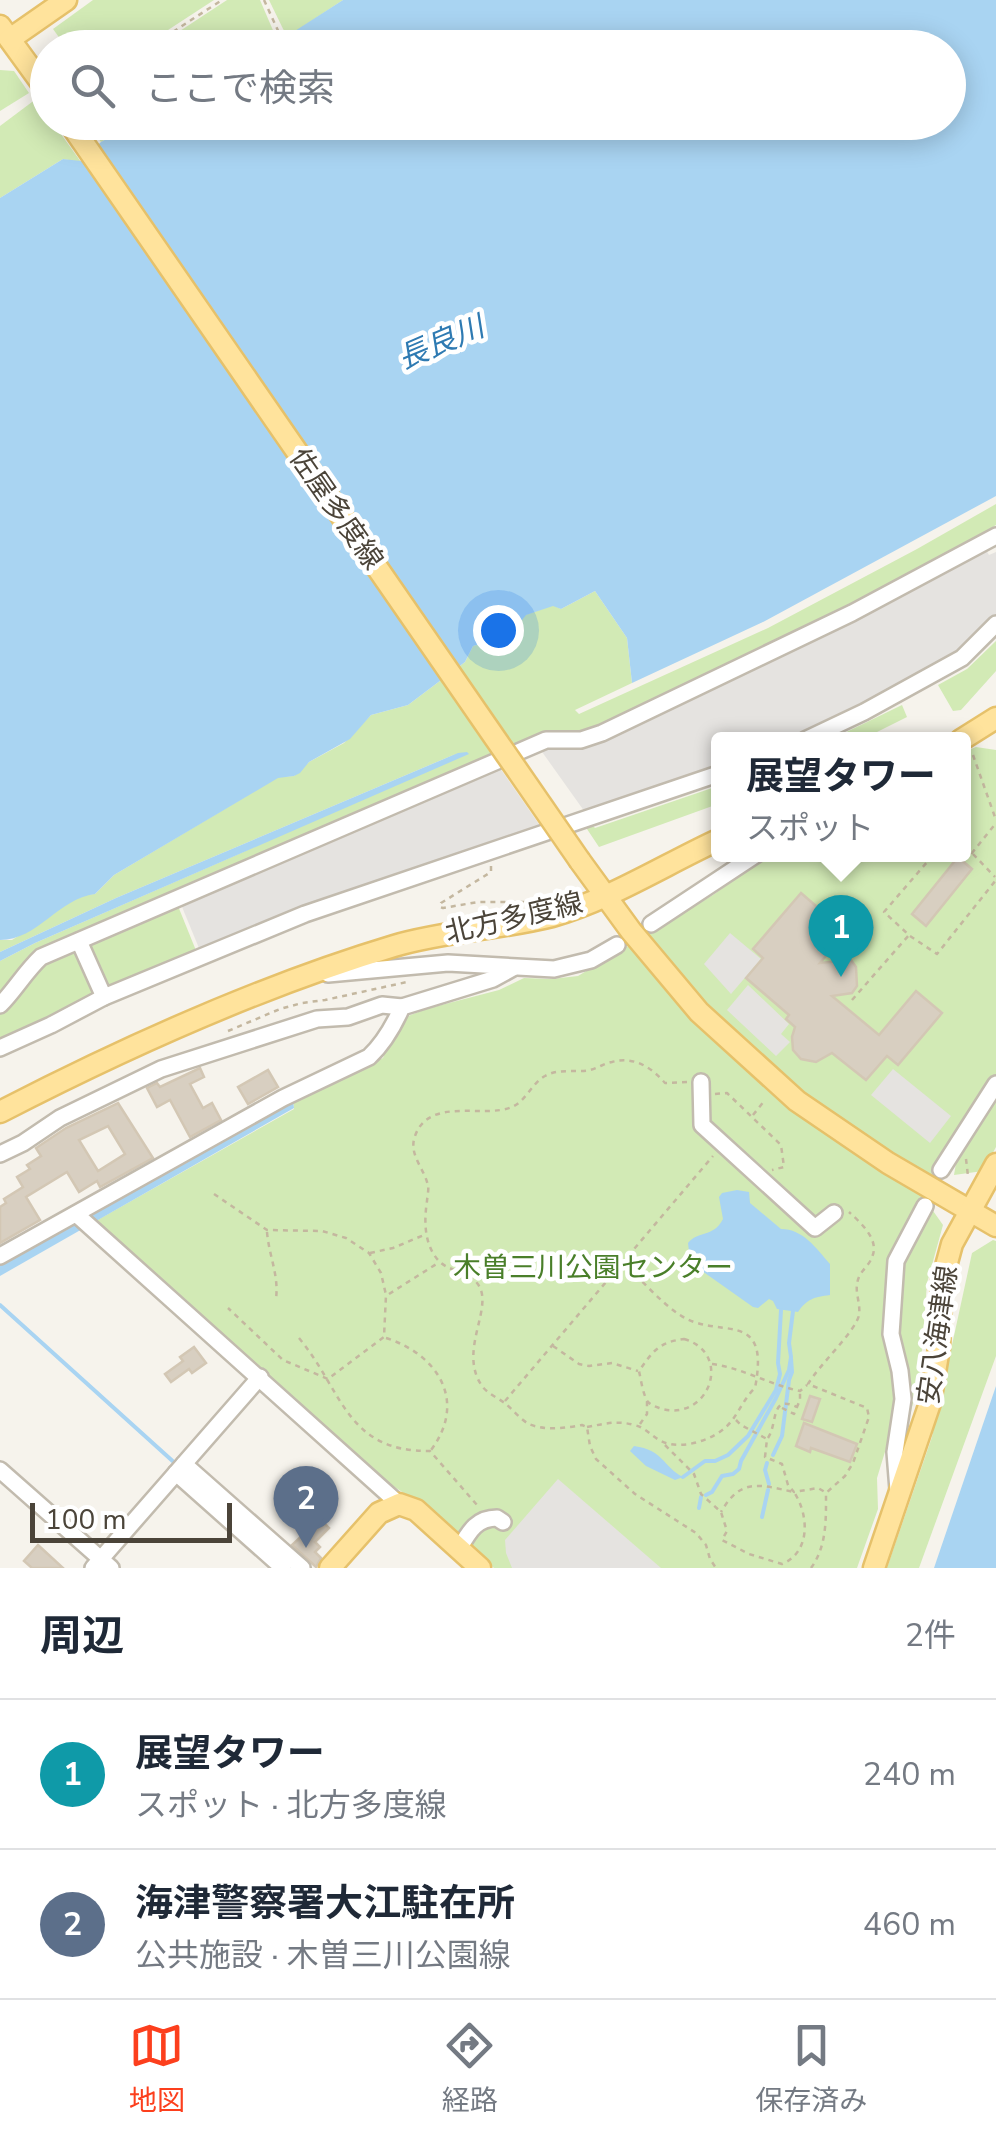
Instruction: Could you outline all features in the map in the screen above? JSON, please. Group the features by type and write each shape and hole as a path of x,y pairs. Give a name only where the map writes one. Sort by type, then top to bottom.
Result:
{"main road":[{"path":"30,66 2,34 66,0"},
{"name":"佐屋多度線","path":"80,140 604,896"},
{"path":"971,733 996,717"},
{"path":"604,896 711,843"},
{"name":"北方多度線","path":"0,1112 178,1027 304,976 398,945 553,916 604,896 700,1012 797,1101 888,1163 996,1226"},
{"name":"安八海津線","path":"874,1568 930,1403 940,1348 942,1281 952,1244 996,1164"},
{"path":"330,1568 379,1513 400,1504 416,1510 480,1568"}],"street":[{"path":"0,1006 42,957 546,740 582,740 602,733 996,540 996,551"},
{"path":"823,732 962,658 996,624"},
{"path":"0,1048 104,997 305,914 711,776"},
{"path":"651,924 744,862"},
{"path":"79,941 104,997"},
{"path":"304,976 448,963 554,969 591,960 617,945"},
{"path":"0,1154 60,1118 161,1069 317,1019 348,1017 382,1006 402,1007 493,979 513,968"},
{"path":"0,1256 82,1220 283,1098 369,1058 396,1022 402,1007"},
{"path":"941,1170 996,1084"},
{"path":"701,1089 702,1126 723,1146 815,1228 834,1213"},
{"path":"898,1500 895,1452 903,1399 891,1334 896,1261 924,1206"},
{"path":"82,1220 400,1504"},
{"path":"0,1470 102,1565 260,1377"},
{"path":"180,1468 283,1568"},
{"path":"180,1468 302,1568"},
{"path":"459,1549 476,1524 496,1520"}],"path":[{"path":"176,30 222,0"},
{"path":"264,0 278,30"},
{"path":"927,862 884,912 908,935 937,954 996,879 972,854 996,822 971,756"},
{"path":"486,853 491,872 440,907 478,902 537,902"},
{"path":"852,1000 908,935"},
{"path":"716,1568 696,1532 635,1494 596,1458 587,1428 582,1424 565,1428 529,1424 483,1388 472,1356 482,1296 478,1283 439,1262 428,1242 425,1227 429,1187 414,1155 414,1138 433,1116 516,1106 544,1076 632,1060 653,1069 665,1083 727,1093 752,1116 781,1145 784,1167 756,1175"},
{"path":"752,1116 766,1100"},
{"path":"504,1402 723,1146"},
{"path":"965,1155 968,1175"},
{"path":"214,1194 267,1230 322,1231 346,1238 368,1254 380,1273 386,1296 384,1337 328,1380"},
{"path":"783,1405 794,1414 800,1391 852,1330 859,1314 855,1293 859,1277 874,1256 874,1245 864,1225 849,1212 834,1213"},
{"path":"267,1230 268,1251 278,1284 276,1299"},
{"path":"368,1254 427,1234"},
{"path":"386,1296 439,1262"},
{"path":"622,1262 682,1316 746,1333 757,1353 756,1388 745,1397 725,1429 707,1440 664,1444"},
{"path":"228,1308 284,1360 328,1380"},
{"path":"299,1338 360,1428 384,1444 411,1452 430,1451 441,1438 448,1418 448,1396 438,1374 420,1356 384,1337"},
{"path":"639,1372 666,1341 684,1339 700,1346 711,1364 709,1390 690,1408 666,1410 646,1400"},
{"path":"552,1345 579,1364 612,1364 639,1372"},
{"path":"711,1364 800,1391"},
{"path":"639,1372 647,1414 639,1426"},
{"path":"808,1384 867,1408 870,1416 853,1464 826,1493 824,1538 811,1568"},
{"path":"587,1428 612,1420 639,1426 694,1474 701,1494 720,1512 726,1530 722,1540 782,1564 797,1554 802,1545 803,1510 788,1486 782,1464 765,1458 776,1411 783,1405 797,1407"},
{"path":"734,1418 767,1439"},
{"path":"430,1451 496,1520"},
{"path":"720,1512 729,1498 753,1484 794,1492 818,1488 826,1493"}],"green space":[{"path":"93,0 214,0 168,30 53,29"},
{"path":"227,0 260,0 273,30 181,30"},
{"path":"269,0 343,0 298,30 284,30"},
{"path":"0,70 14,71 29,93 0,111"},
{"path":"30,104 30,140 65,140 81,162 63,159 0,198 0,126"},
{"path":"996,504 996,525 925,567 776,644 591,732 547,736 37,952 17,970 0,996 0,961 458,753 116,898 0,952 0,940 12,940 81,895 95,894 114,875 278,777 294,776 309,762 344,743 371,715 408,705 465,662 473,646 511,634 525,615 553,605 561,609 595,591 627,638 632,683 575,710 579,714 768,628"},
{"path":"996,641 996,671 961,710 953,711 938,685 967,669"},
{"path":"902,705 907,717 877,732 846,732"},
{"name":"木曽三川公園センター","path":"971,749 996,750 996,1075 942,1154 892,1258 884,1335 895,1419 877,1478 878,1509 857,1568 494,1568 416,1501 390,1484 94,1222 294,1109 293,1101 383,1058 403,1018 499,990 524,978 578,976 713,895 759,862 971,862"},
{"path":"711,788 711,807 599,847 585,826 591,824 595,828"},
{"path":"178,906 197,953 112,989 103,985 87,943"},
{"path":"73,949 98,992 0,1043 0,1015 35,971"},
{"path":"996,1098 996,1147 983,1171 954,1175 956,1163"},
{"path":"931,1208 943,1225 927,1283 920,1376 909,1419 910,1403 897,1336 902,1264"},
{"path":"993,1240 996,1356 919,1568 887,1568 932,1437 972,1253"}],"shaded area":[{"path":"984,546 989,555 996,552 996,619 956,657 805,732 711,732 711,771 587,815 540,749 572,747"},
{"path":"500,768 543,830 201,953 180,902"},
{"path":"730,933 761,959 731,994 704,964"},
{"path":"748,985 789,1024 781,1034 790,1042 776,1056 727,1010"},
{"path":"893,1069 951,1116 930,1143 871,1095"},
{"path":"558,1479 661,1568 512,1568 505,1540"}],"water":[{"name":"長良川","path":"343,0 996,0 996,496 765,621 632,683 627,638 595,591 561,609 553,606 526,615 511,634 473,646 465,662 408,705 371,715 350,739 309,762 300,773 278,778 114,875 95,894 70,903 26,933 0,940 0,198 63,159 81,161 105,140 966,140 966,30 296,30"},
{"path":"467,752 0,961 0,952 116,898"},
{"path":"293,1101 294,1108 0,1276 0,1264"},
{"path":"737,1190 749,1192 750,1203 781,1229 802,1236 820,1252 830,1264 830,1295 811,1299 798,1312 777,1309 769,1299 758,1308 753,1307 695,1266 690,1260 688,1243 719,1225 723,1219 719,1197"},
{"path":"996,1386 996,1568 934,1568"},
{"path":"634,1446 651,1451 683,1477 675,1480 646,1466 630,1451"}],"building":[{"path":"954,862 964,862 972,869 926,926 912,914"},
{"path":"801,893 846,932 820,963 851,960 856,967 857,986 852,993 832,996 879,1035 916,991 942,1013 898,1065 887,1056 866,1080 832,1053 816,1062 801,1059 793,1050 795,1027 786,1019 789,1015 746,978 763,958 753,949"},
{"path":"200,1068 204,1077 190,1084 203,1108 212,1103 221,1120 190,1137 170,1100 157,1107 147,1088 157,1083 160,1087"},
{"path":"268,1070 278,1087 248,1104 238,1087"},
{"path":"118,1103 153,1158 100,1187 97,1181 79,1192 67,1172 26,1197 40,1220 0,1243 0,1207 6,1203 4,1199 23,1187 17,1177 41,1156 36,1148 66,1128","holes":["108,1126 125,1154 98,1171 79,1140"]},
{"path":"194,1347 206,1363 171,1382 165,1374"},
{"path":"810,1396 820,1399 812,1422 802,1419"},
{"path":"804,1423 857,1444 850,1462 796,1446"},
{"path":"320,1519 329,1528 315,1542 320,1547 315,1552 321,1558 316,1567 292,1545"},
{"path":"38,1545 63,1568 32,1568 24,1561"}],"waterway":[{"path":"0,1305 177,1465"},
{"path":"683,1477 705,1461 728,1455 748,1436 776,1390 781,1310"},
{"path":"706,1495 722,1476 739,1469 776,1398 789,1370 793,1311"},
{"path":"773,1455 782,1436 791,1359"},
{"path":"767,1463 769,1484"},
{"path":"762,1517 768,1490"},
{"path":"699,1508 701,1497"}],"place":[{"name":"展望タワー","path":"841,977"},
{"name":"海津警察署大江駐在所","path":"306,1548"}]}
